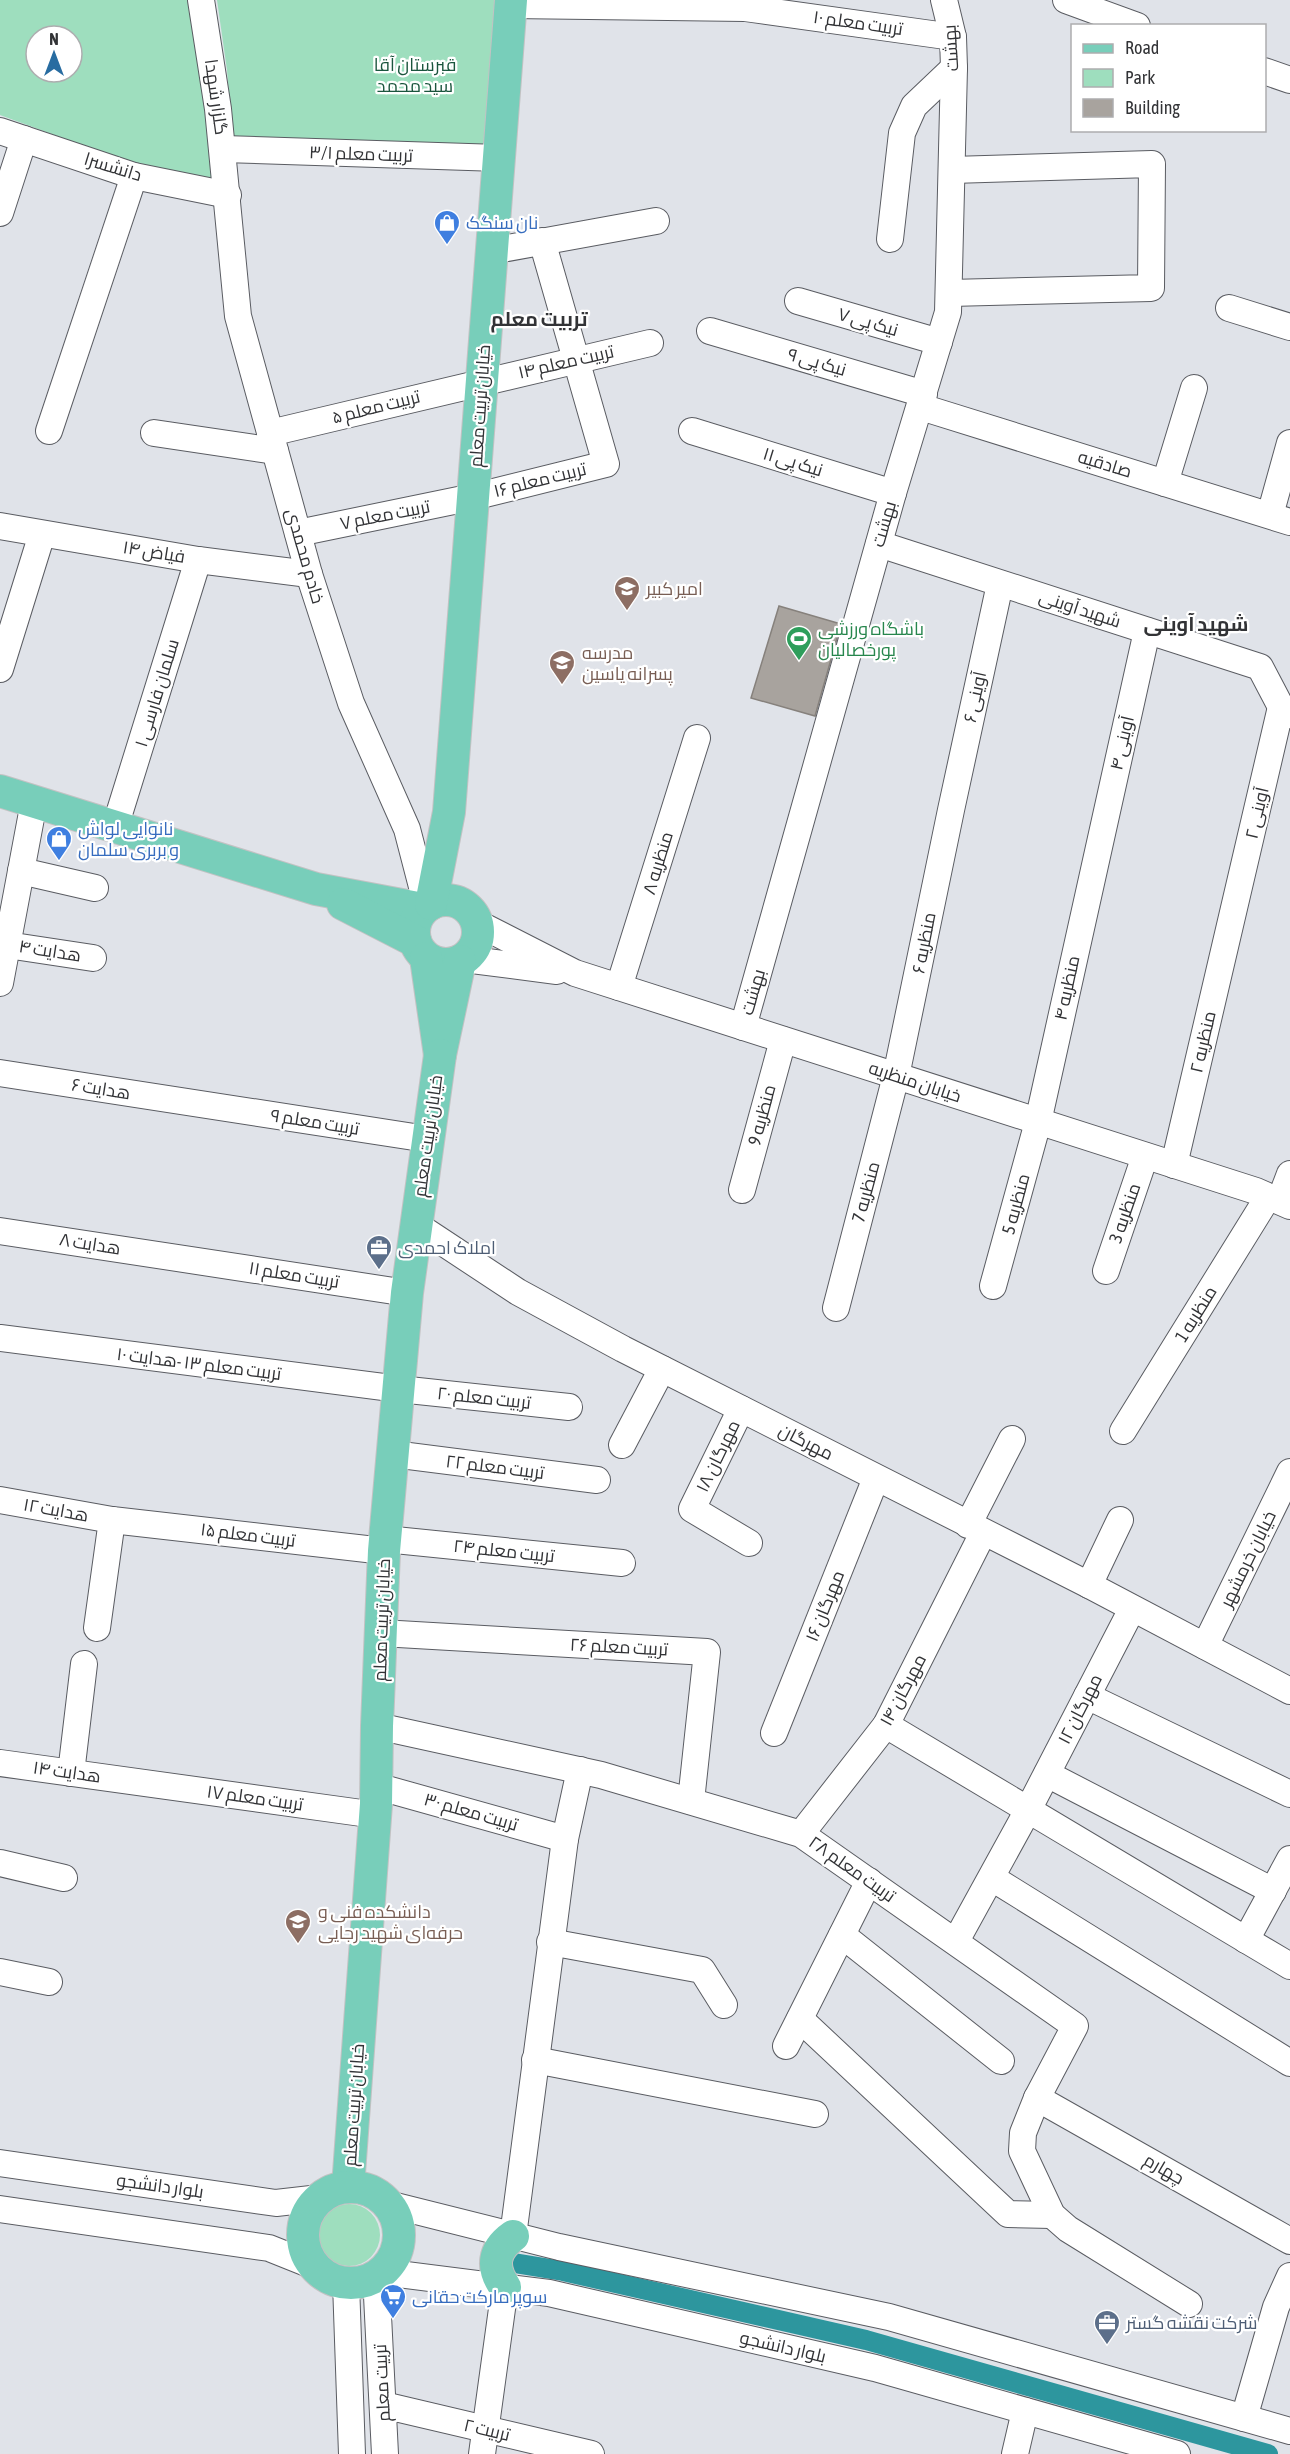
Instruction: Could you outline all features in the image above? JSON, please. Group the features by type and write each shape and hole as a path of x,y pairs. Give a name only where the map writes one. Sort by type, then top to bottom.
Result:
{"main road":[{"name":"خیابان تربیت معلم","path":"449,812 511,3"},
{"path":"0,791 316,889 427,906 447,900 471,915"},
{"path":"440,1055 415,921 427,906 449,812"},
{"path":"440,1055 462,960 476,943 449,812"},
{"path":"316,889 445,965 462,960"},
{"name":"خیابان تربیت معلم","path":"334,2193 376,1801 385,1545 407,1293 440,1055"},
{"path":"363,2189 388,2204 396,2217 399,2232 392,2261 379,2274 358,2283 346,2283 328,2277 314,2266 306,2253 303,2238 304,2223 310,2210 334,2193 363,2189"},
{"path":"505,2287 498,2277 495,2265 497,2253 503,2243 513,2236"}],"street":[{"name":"گلزار شهدا","path":"201,0 228,195"},
{"path":"1065,0 1131,24"},
{"name":"تربیت معلم ۱۰","path":"511,3 745,8 953,37"},
{"name":"بهشت","path":"743,1027 893,493 948,312 954,68 953,37 946,6"},
{"path":"890,239 902,133 914,106 954,68"},
{"path":"1266,72 1290,80"},
{"name":"دانشسرا","path":"0,131 134,176 228,195"},
{"path":"0,213 24,139"},
{"name":"تربیت معلم ۳/۱","path":"223,149 499,159"},
{"path":"950,293 1151,288 1152,164 952,170"},
{"path":"49,431 134,176"},
{"name":"خادم محمدی","path":"228,195 238,316 272,442 309,574 351,703 407,829 427,906"},
{"path":"491,251 656,221"},
{"path":"542,241 578,360"},
{"name":"نیک پی ۷","path":"798,301 939,342"},
{"path":"1230,308 1290,327"},
{"name":"نیک پی ۹","path":"710,331 922,400"},
{"name":"تربیت معلم ۱۴","path":"482,381 650,343"},
{"name":"تربیت معلم ۱۶","path":"473,497 606,464 578,360"},
{"name":"تربیت معلم ۵","path":"272,442 482,381"},
{"path":"1165,483 1194,388"},
{"name":"صادقیه","path":"922,400 1165,483 1280,518"},
{"name":"نیک پی ۱۱","path":"692,431 893,493"},
{"path":"154,433 272,442"},
{"path":"1280,518 1290,443"},
{"name":"تربیت معلم ۷","path":"298,532 473,497"},
{"name":"فیاض ۱۴","path":"0,526 198,560 309,574"},
{"path":"0,669 42,534"},
{"name":"شهید آوینی","path":"879,544 1260,667 1286,711"},
{"name":"سلمان فارسی ۱","path":"115,827 198,560"},
{"name":"آوینی ۶","path":"951,810 1000,584"},
{"name":"آوینی ۴","path":"1096,854 1147,631"},
{"name":"آوینی ۲","path":"1232,919 1286,711"},
{"name":"منظریه ۸","path":"619,987 696,738"},
{"path":"0,983 34,802"},
{"name":"منظریه ۶","path":"897,1076 951,810"},
{"name":"منظریه ۴","path":"1038,1122 1096,854"},
{"path":"21,871 95,888"},
{"path":"471,915 575,973"},
{"name":"منظریه ۲","path":"1174,1165 1232,919"},
{"name":"هدایت ۴","path":"7,945 93,958"},
{"path":"462,960 575,973"},
{"name":"خیابان منظریه","path":"575,973 1145,1156 1279,1193"},
{"name":"منظریه 9","path":"742,1190 783,1040"},
{"name":"هدایت ۶","path":"0,1073 203,1105"},
{"name":"منظریه 7","path":"836,1308 897,1076"},
{"name":"تربیت معلم ۹","path":"203,1105 427,1139"},
{"name":"منظریه 5","path":"993,1286 1038,1122"},
{"name":"منظریه 3","path":"1106,1271 1145,1156"},
{"name":"منظریه 1","path":"1123,1431 1279,1193"},
{"name":"مهرگان","path":"415,1224 518,1292 662,1370 1089,1586 1290,1691"},
{"name":"هدایت ۸","path":"0,1231 181,1258"},
{"name":"تربیت معلم ۱۱","path":"181,1258 407,1293"},
{"name":"تربیت معلم ۱۳ -هدایت ۱۰","path":"0,1338 399,1389"},
{"path":"622,1445 662,1370"},
{"name":"تربیت معلم ۲۰","path":"399,1389 569,1407"},
{"name":"مهرگان ۱۸","path":"741,1409 692,1509 748,1543"},
{"name":"مهرگان ۱۴","path":"801,1834 886,1725 976,1529 1012,1439"},
{"name":"تربیت معلم ۲۲","path":"393,1454 597,1480"},
{"name":"خیابان خرمشهر","path":"1205,1646 1290,1472"},
{"name":"مهرگان ۱۶","path":"774,1733 876,1478"},
{"name":"هدایت ۱۲","path":"0,1500 112,1520"},
{"path":"97,1628 112,1520"},
{"name":"تربیت معلم ۱۵","path":"112,1520 385,1545"},
{"path":"1089,1586 1120,1520"},
{"name":"تربیت معلم ۲۴","path":"385,1545 622,1563"},
{"name":"مهرگان ۱۲","path":"956,1941 992,1878 1132,1609"},
{"name":"تربیت معلم ۲۶","path":"381,1633 707,1652 691,1801"},
{"path":"71,1773 84,1665"},
{"path":"1087,1696 1290,1794"},
{"path":"886,1725 1290,1966"},
{"name":"تربیت معلم ۲۸","path":"377,1726 579,1770 801,1834 1075,2026 1037,2098 1023,2133 1022,2151 1052,2215"},
{"name":"هدایت ۱۴","path":"0,1763 134,1782"},
{"path":"513,2236 550,1942 565,1839 579,1770"},
{"path":"1047,1774 1273,1891"},
{"name":"تربیت معلم ۱۷","path":"134,1782 376,1801"},
{"name":"تربیت معلم ۳۰","path":"376,1801 565,1839"},
{"path":"1246,1941 1290,1859"},
{"path":"0,1863 64,1878"},
{"path":"992,1878 1290,2063"},
{"path":"786,2046 869,1881"},
{"path":"842,1935 1000,2061"},
{"path":"550,1942 702,1970 724,2005"},
{"path":"0,1972 49,1982"},
{"path":"800,2019 1008,2214 1052,2215 1068,2229 1189,2304"},
{"path":"535,2060 815,2114"},
{"name":"چهارم","path":"1037,2098 1290,2241"},
{"name":"بلوار دانشجو","path":"0,2163 276,2203 334,2193"},
{"path":"388,2204 513,2236 889,2317 1290,2431"},
{"path":"0,2209 269,2248 314,2266"},
{"name":"بلوار دانشجو","path":"379,2274 549,2293 875,2368 1177,2454"},
{"name":"تربیت معلم","path":"379,2274 385,2454"},
{"path":"1244,2418 1276,2307 1290,2276"},
{"name":"تربیت معلم","path":"346,2283 352,2454"},
{"path":"483,2442 505,2287"},
{"name":"تربیت ۲","path":"383,2405 483,2442 591,2454"},
{"path":"1015,2454 1025,2411"}],"green space":[{"path":"0,0 188,0 217,181 117,158 0,115"},
{"name":"قبرستان آقا سید محمد","path":"217,0 497,0 485,153 233,144 227,70"},
{"path":"349,2204 361,2206 371,2213 378,2223 380,2235 378,2247 371,2257 361,2264 349,2266 337,2264 327,2257 320,2247 318,2235 320,2223 327,2213 337,2206"}],"building":[{"name":"باشگاه ورزشی پورخصالیان","path":"779,606 841,624 815,716 751,698"}],"waterway":[{"path":"514,2263 563,2271 866,2340 1268,2454"}],"place":[{"name":"نان سنگک","path":"447,246"},
{"name":"امیر کبیر","path":"627,612"},
{"name":"باشگاه ورزشی پورخصالیان","path":"799,662"},
{"name":"مدرسه پسرانه یاسین","path":"562,686"},
{"name":"نانوایی لواش و بربری سلمان","path":"59,862"},
{"name":"املاک احمدی","path":"379,1271"},
{"name":"دانشکده فنی و حرفه‌ای شهید رجایی","path":"298,1945"},
{"name":"سوپر مارکت حقانی","path":"393,2320"},
{"name":"شرکت نقشه گستر","path":"1107,2346"}],"district":[{"name":"تربیت معلم","path":"539,319"},
{"name":"شهید آوینی","path":"1196,624"}]}
